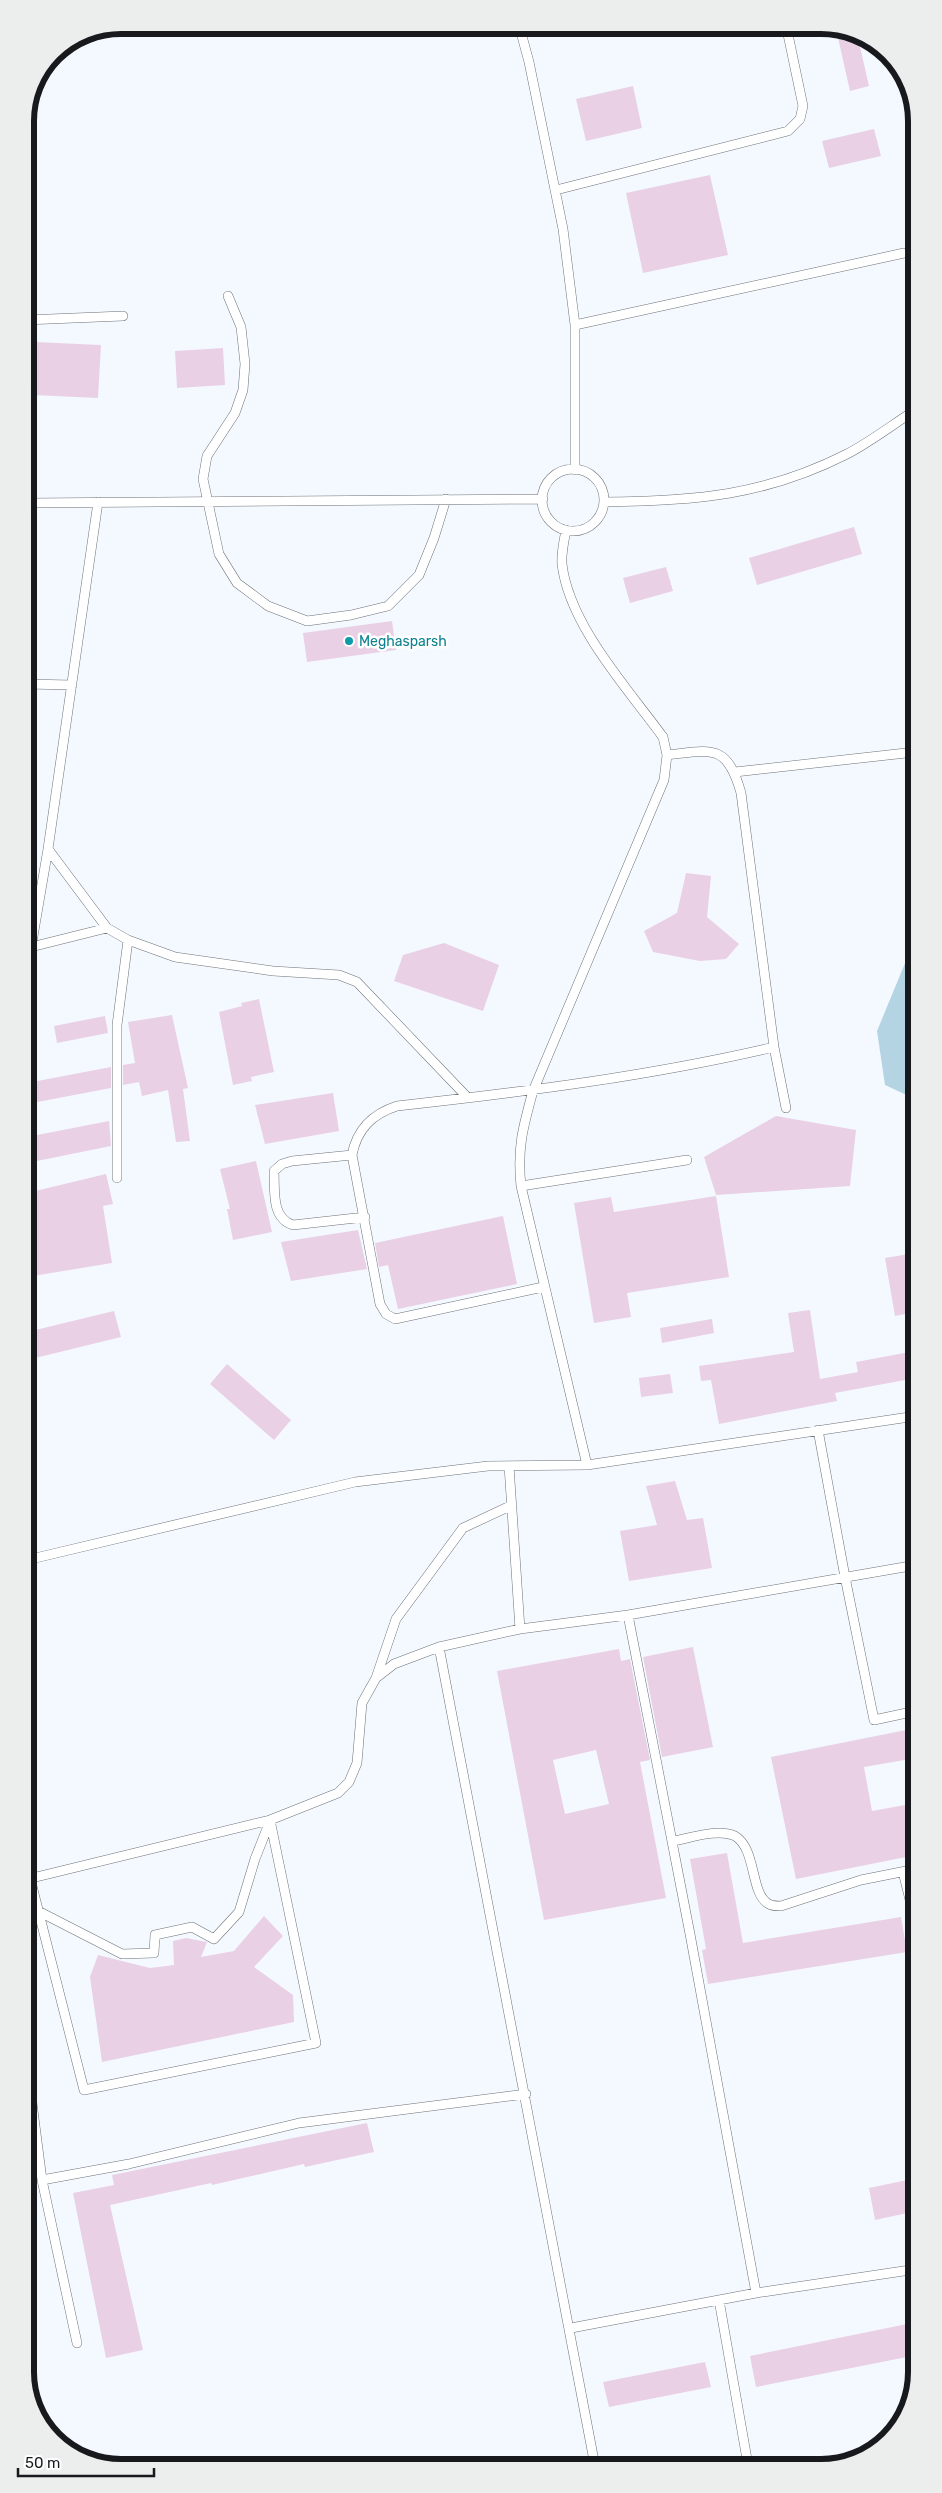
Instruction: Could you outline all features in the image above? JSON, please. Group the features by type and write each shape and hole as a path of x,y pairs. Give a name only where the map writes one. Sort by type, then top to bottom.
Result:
{"lane":[{"path":"521,34 556,190 575,325 575,470"},
{"path":"556,190 788,131 800,119 803,106 788,34"},
{"path":"575,325 904,252"},
{"path":"228,296 241,327 245,364 242,390 235,413 207,456 203,479 219,554 237,583 268,606 306,621 351,615 388,606 419,576 446,500"},
{"path":"34,320 123,316"},
{"path":"604,502 712,498 777,483 848,453 908,415"},
{"path":"575,470 586,473 596,480 602,490 604,502 601,514 594,523 584,529 566,530 555,525 547,516 543,499 546,487 553,478 563,472 575,470"},
{"path":"34,503 543,499"},
{"path":"34,922 48,849 98,502"},
{"path":"566,530 562,563 575,610 589,636 663,737 667,755 664,780 533,1091 520,1142 518,1160 521,1186 587,1465"},
{"path":"34,684 72,685"},
{"path":"667,755 710,750 725,758 735,772 741,793 774,1047 786,1108"},
{"path":"735,772 908,753"},
{"path":"48,849 107,928 128,940 176,957 274,971 339,976 357,982 468,1098"},
{"path":"34,947 107,928"},
{"path":"117,1178 117,1024 128,940"},
{"path":"544,1287 395,1319 386,1314 380,1304 352,1155 360,1132 370,1120 382,1111 397,1106 533,1091 723,1059 774,1047"},
{"path":"352,1155 292,1161 282,1164 274,1171 277,1214 283,1222 293,1225 365,1217"},
{"path":"521,1186 686,1160"},
{"path":"34,1558 355,1482 488,1466 587,1465 908,1417"},
{"path":"818,1430 874,1720 908,1713"},
{"path":"509,1466 520,1629"},
{"path":"34,1877 270,1820 338,1793 350,1782 357,1762 362,1703 376,1678 396,1619 463,1528 512,1505"},
{"path":"376,1678 394,1664 439,1648 520,1629 628,1615 908,1566"},
{"path":"628,1615 653,1752 673,1841 756,2293"},
{"path":"439,1648 595,2459"},
{"path":"34,1896 84,2090 316,2043 270,1820"},
{"path":"38,1911 122,1954 154,1953 155,1935 192,1927 214,1939 239,1912 270,1820"},
{"path":"673,1841 720,1833 735,1836 746,1849 762,1897 769,1904 781,1906 861,1880 908,1871"},
{"path":"903,1872 908,1892"},
{"path":"42,2180 129,2164 299,2123 526,2094"},
{"path":"34,2118 42,2180 77,2343"},
{"path":"571,2328 756,2293 908,2270"},
{"path":"719,2300 747,2459"}],"water":[{"path":"908,956 908,1096 885,1085 877,1031"}],"building":[{"path":"838,36 859,42 869,86 850,91"},
{"path":"633,86 642,128 586,141 576,99"},
{"path":"874,129 881,156 829,168 822,141"},
{"path":"710,175 728,255 643,273 626,193"},
{"path":"35,342 101,345 98,398 34,395"},
{"path":"223,348 225,385 177,388 175,351"},
{"path":"854,527 862,554 757,585 749,558"},
{"path":"666,567 673,591 630,603 623,578"},
{"name":"Meghasparsh","path":"392,621 396,650 307,662 303,633"},
{"path":"686,873 711,876 707,917 739,944 726,959 700,961 653,952 644,931 677,913"},
{"path":"444,943 499,965 483,1011 394,981 403,955"},
{"path":"259,999 274,1072 251,1077 252,1081 233,1085 219,1012 242,1006 241,1003"},
{"path":"172,1015 188,1088 183,1089 190,1141 176,1142 168,1090 142,1096 139,1082 123,1085 123,1065 135,1063 128,1022"},
{"path":"105,1016 108,1033 57,1043 54,1026"},
{"path":"111,1067 111,1088 34,1103 34,1082"},
{"path":"333,1093 339,1131 265,1144 255,1105"},
{"path":"776,1116 856,1130 850,1186 716,1195 704,1157"},
{"path":"109,1121 111,1146 34,1162 34,1136"},
{"path":"256,1161 272,1232 233,1240 227,1209 230,1209 220,1169"},
{"path":"106,1174 113,1204 103,1206 112,1263 34,1276 34,1191"},
{"path":"716,1196 729,1277 627,1293 631,1317 594,1323 574,1203 611,1197 614,1212"},
{"path":"503,1216 517,1284 398,1309 388,1265 379,1267 375,1243"},
{"path":"358,1230 367,1269 291,1281 281,1242"},
{"path":"908,1254 908,1313 895,1316 885,1258"},
{"path":"810,1310 820,1379 858,1372 856,1362 908,1352 908,1379 835,1393 837,1401 719,1424 711,1380 701,1381 699,1366 794,1352 788,1313"},
{"path":"114,1311 121,1337 34,1358 34,1330"},
{"path":"712,1319 714,1333 662,1343 660,1328"},
{"path":"227,1364 291,1420 274,1440 210,1384"},
{"path":"670,1374 673,1393 641,1397 639,1378"},
{"path":"675,1481 687,1520 703,1518 712,1568 629,1581 620,1531 657,1525 646,1486"},
{"path":"693,1647 713,1747 662,1757 643,1657"},
{"path":"619,1649 621,1661 630,1659 650,1760 640,1762 666,1898 544,1920 497,1671","holes":["596,1750 609,1804 565,1814 553,1760"]},
{"path":"908,1730 908,1759 864,1767 872,1811 908,1804 908,1857 796,1879 771,1757"},
{"path":"727,1853 743,1943 901,1917 907,1952 708,1984 702,1950 706,1949 690,1859"},
{"path":"264,1916 283,1936 254,1967 293,1995 294,2022 102,2062 90,1977 98,1955 150,1968 174,1965 173,1941 186,1938 207,1942 201,1957 234,1951"},
{"path":"367,2123 374,2152 305,2167 304,2164 212,2185 211,2183 110,2205 143,2350 106,2358 73,2193 114,2185 112,2175"},
{"path":"908,2180 908,2213 875,2220 869,2188"},
{"path":"908,2324 908,2357 756,2387 750,2356"},
{"path":"705,2362 711,2387 609,2407 603,2382"}],"place":[{"name":"Meghasparsh","path":"349,641"}]}
